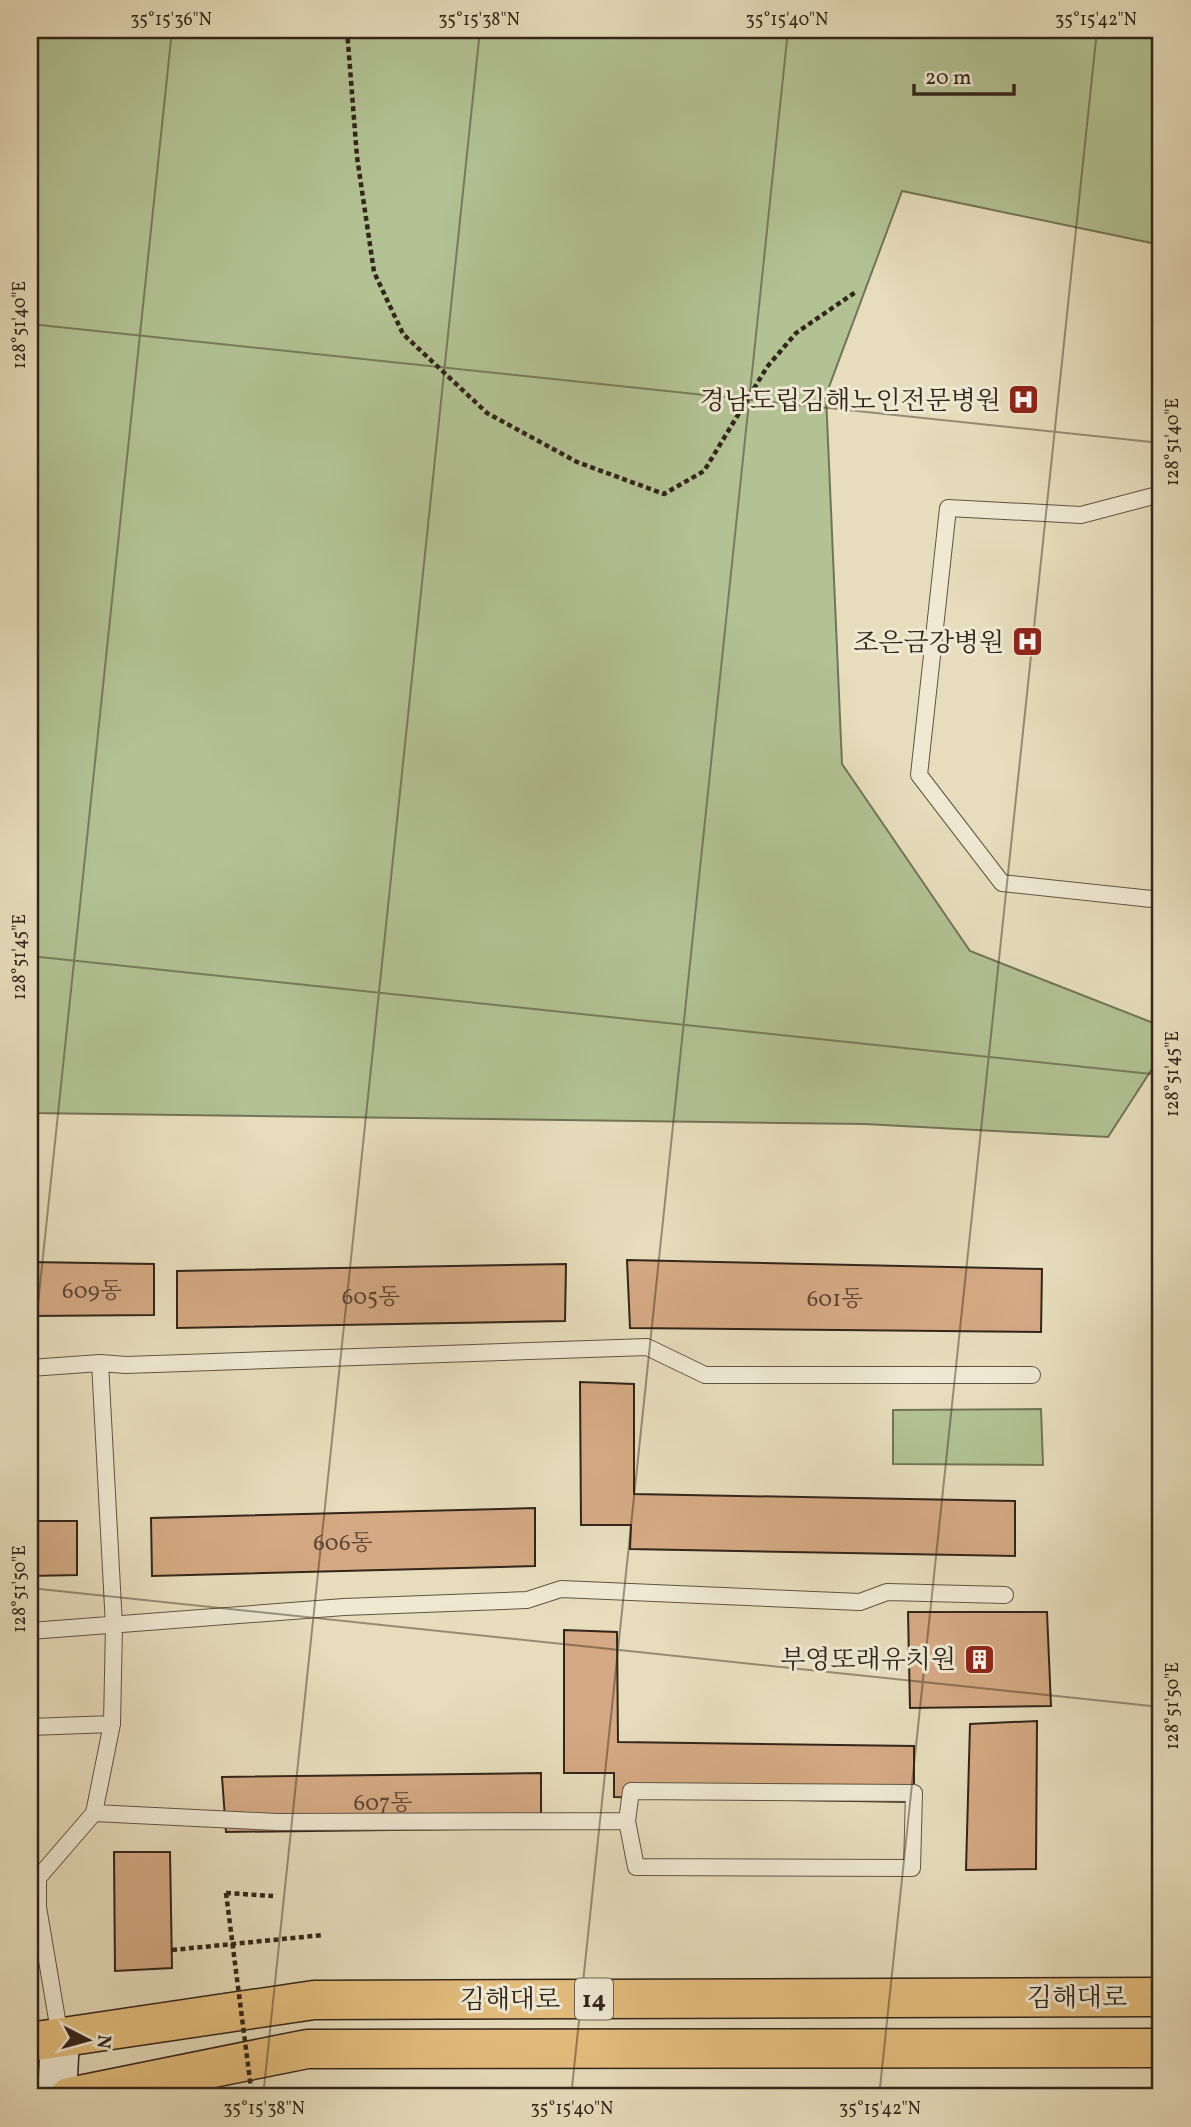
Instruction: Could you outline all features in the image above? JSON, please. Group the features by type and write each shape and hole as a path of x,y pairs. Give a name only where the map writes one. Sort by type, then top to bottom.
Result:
{"main road":[{"name":"김해대로","path":"45,2039 314,2000 1161,1997"},
{"path":"45,2039 57,2097"},
{"name":"김해대로","path":"69,2097 307,2049 1161,2048"}],"lane":[{"path":"1161,495 1081,515 948,508 919,775 1002,883 1161,900"},
{"path":"30,1368 100,1363 126,1365 646,1347 705,1375 1032,1375"},
{"path":"45,2039 34,1907 38,1878 94,1813 112,1724 114,1626 100,1363"},
{"path":"30,1631 344,1607 527,1600 561,1588 860,1602 887,1592 1004,1595"},
{"path":"30,1727 112,1724"},
{"path":"631,1791 914,1793 912,1868 636,1867 627,1821 631,1791"},
{"path":"94,1813 277,1822 627,1821"}],"path":[{"path":"347,30 357,157 374,272 403,334 487,413 578,462 664,494 704,471 767,367 796,333 857,291"},
{"path":"252,2096 226,1893 272,1896"},
{"path":"172,1950 323,1935"}],"green space":[{"path":"30,30 1161,30 1161,245 902,191 826,395 842,764 970,951 1161,1026 1161,1055 1108,1137 865,1124 30,1113"},
{"path":"1041,1409 1043,1465 893,1464 893,1410"}],"building":[{"path":"627,1260 1042,1269 1041,1332 630,1328"},
{"path":"30,1262 154,1264 154,1315 30,1316"},
{"path":"566,1264 565,1321 177,1328 177,1271"},
{"path":"580,1382 634,1384 634,1494 1015,1501 1015,1556 630,1549 631,1525 581,1525"},
{"path":"535,1508 535,1566 152,1576 151,1518"},
{"path":"30,1521 77,1521 77,1575 30,1576"},
{"name":"부영또래유치원","path":"908,1612 1047,1612 1051,1706 910,1708"},
{"path":"564,1630 617,1632 618,1742 914,1746 914,1802 614,1797 614,1773 564,1773"},
{"path":"1037,1721 1036,1869 966,1870 970,1724"},
{"path":"541,1773 541,1828 226,1832 222,1777"},
{"path":"114,1852 170,1852 172,1968 115,1971"}],"place":[{"name":"경남도립김해노인전문병원","path":"1024,400"},
{"name":"조은금강병원","path":"1027,642"},
{"name":"부영또래유치원","path":"979,1659"}]}
